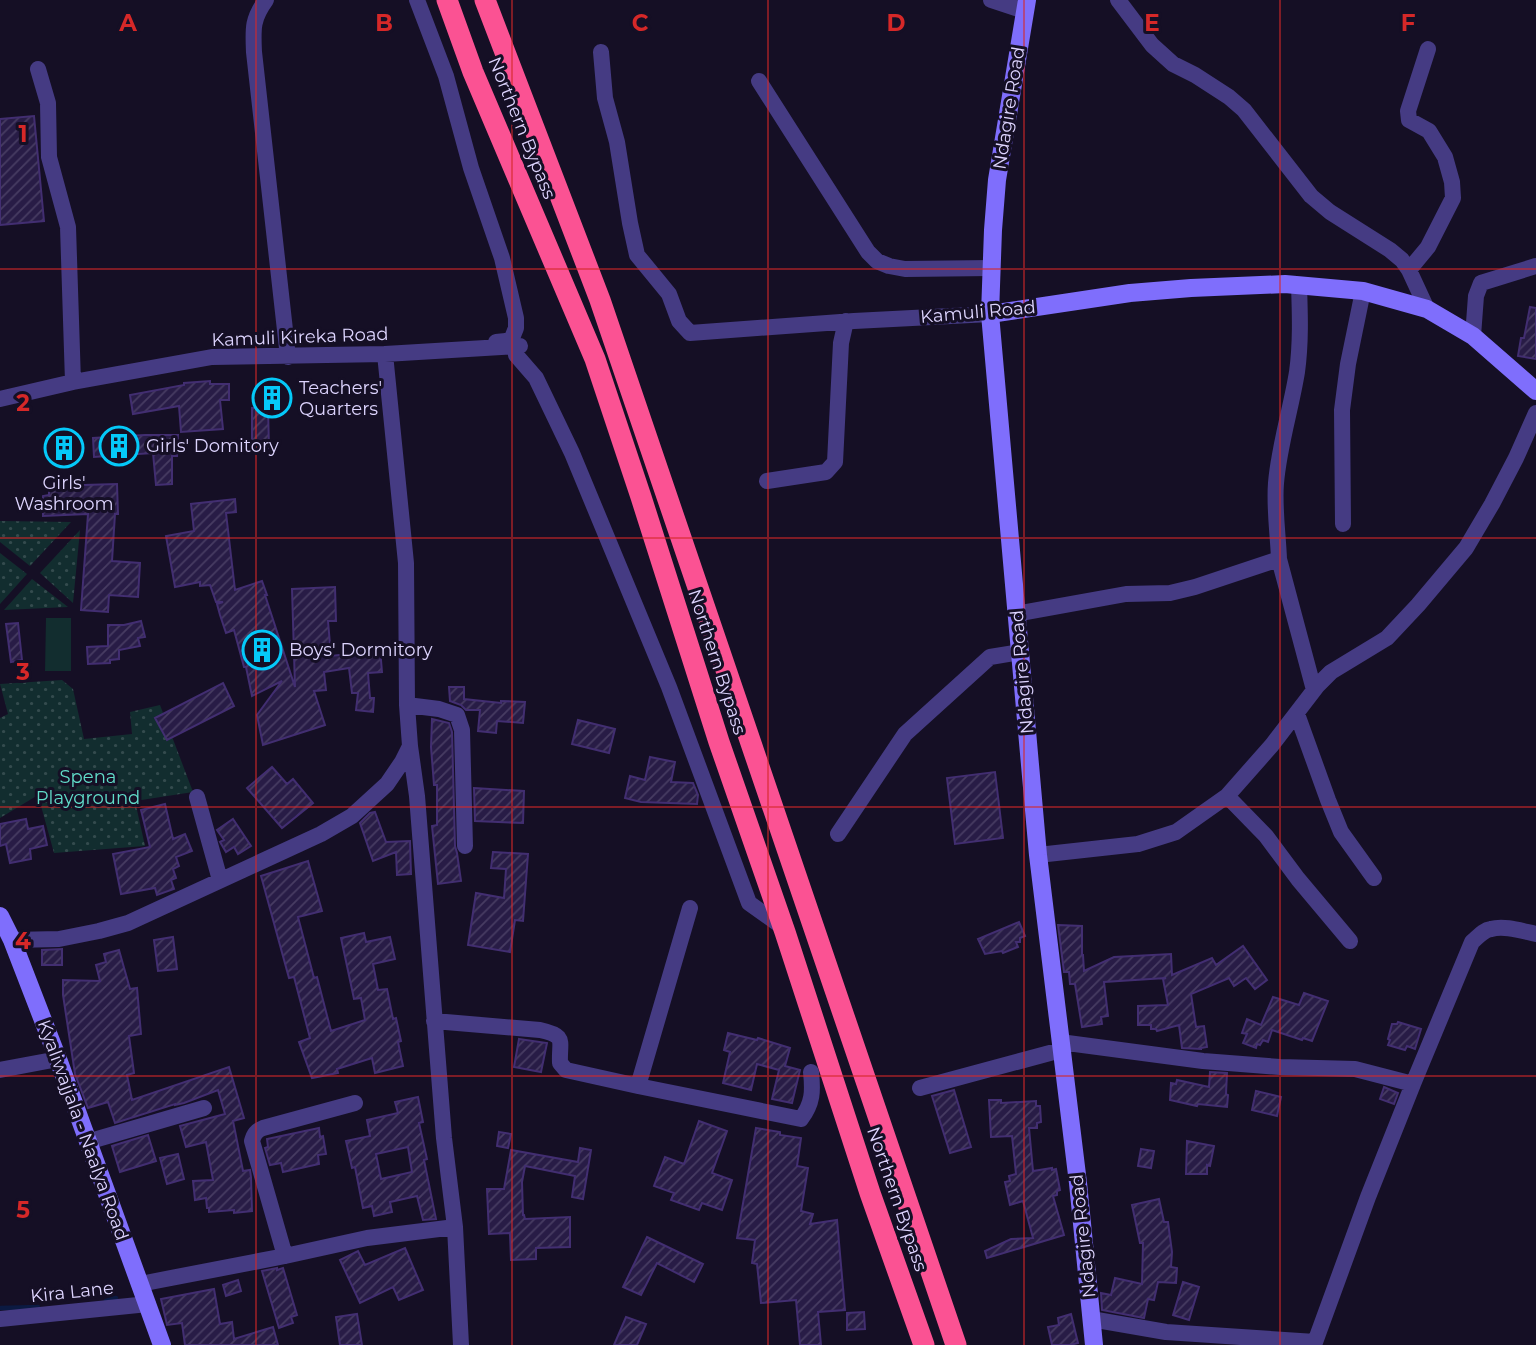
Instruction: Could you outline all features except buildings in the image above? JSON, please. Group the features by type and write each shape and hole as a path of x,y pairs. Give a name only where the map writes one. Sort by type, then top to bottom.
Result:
{"highway":[{"name":"Northern Bypass","path":"447,0 473,72 595,359 719,742 784,928 870,1193 925,1345"},
{"name":"Northern Bypass","path":"485,0 600,300 956,1345"}],"street":[{"path":"266,0 257,13 253,39 288,357"},
{"path":"417,0 446,76 471,168 502,258 516,317 512,338 506,341 478,342 478,348"},
{"path":"991,0 1026,5"},
{"path":"1118,0 1152,45 1173,64 1229,97 1244,110 1311,196 1330,212 1391,250 1402,260 1427,309"},
{"name":"Ndagire Road","path":"1026,5 997,180 990,314 1038,855 1078,1183 1094,1345"},
{"path":"1409,270 1428,247 1453,198 1445,157 1429,131 1409,120 1408,111 1428,49"},
{"name":"Kamuli Road","path":"601,52 605,98 617,142 638,255 669,294 679,321 690,333 846,321 990,314 1130,293 1285,284 1363,291 1427,309 1473,336 1536,391"},
{"path":"38,69 48,103 49,158 68,228 73,382"},
{"path":"759,81 877,261 905,269 992,268"},
{"path":"1473,336 1476,296 1481,283 1536,266"},
{"path":"1299,285 1297,369 1276,485 1279,559 1314,690"},
{"path":"1343,524 1342,410 1363,291"},
{"path":"767,481 826,472 835,462 841,343 846,321"},
{"name":"Kamuli Kireka Road","path":"0,399 73,382 212,357 385,354 517,346 516,355 536,378 572,453 669,687 750,903 784,928"},
{"path":"385,354 405,563 410,746 417,796 444,1138 455,1227 461,1345"},
{"path":"1038,855 1138,844 1176,832 1227,796 1331,672 1387,638 1418,606 1466,548 1492,505 1536,413"},
{"path":"1016,614 1126,594 1170,593 1279,559"},
{"path":"838,834 905,734 990,657 1020,652"},
{"path":"407,705 439,709 457,715 462,730 465,846"},
{"path":"1297,714 1341,832 1374,878"},
{"path":"12,940 59,939 128,923 321,834 352,816 387,784 410,746"},
{"path":"197,796 220,880"},
{"path":"1227,796 1266,836 1350,941"},
{"path":"638,1086 690,908"},
{"name":"Kyaliwajjala - Naalya Road","path":"1,920 12,940 58,1059 162,1345"},
{"path":"1091,1319 1166,1332 1315,1344 1368,1197 1472,942 1491,928 1507,928 1536,934"},
{"path":"434,1021 552,1032 561,1040 560,1063 566,1070 801,1119 809,1108 811,1072"},
{"path":"920,1088 1061,1046 1203,1061 1355,1069 1413,1084"},
{"path":"0,1070 58,1059"},
{"path":"285,1256 252,1141 254,1135 257,1130 263,1128 355,1103"},
{"path":"88,1142 204,1108"},
{"path":"140,1284 367,1238 455,1227"},
{"name":"Kira Lane","path":"0,1320 148,1304"}],"green space":[{"path":"0,521 71,522 30,566 0,542"},
{"path":"80,530 73,603 40,573"},
{"path":"0,553 27,574 0,604"},
{"path":"32,579 68,607 4,610"},
{"path":"46,618 71,618 71,671 45,671"},
{"name":"Spena Playground","path":"62,680 73,689 84,739 132,734 130,712 160,705 193,792 135,801 145,846 54,853 38,795 0,818 0,718 8,714 0,684"}],"waterway":[{"path":"106,1301 116,1298"},
{"path":"0,1308 38,1307"}],"place":[{"name":"Teachers' Quarters","path":"272,398"},
{"name":"Girls' Domitory","path":"119,446"},
{"name":"Girls' Washroom","path":"64,448"},
{"name":"Boys' Dormitory","path":"262,650"}]}
